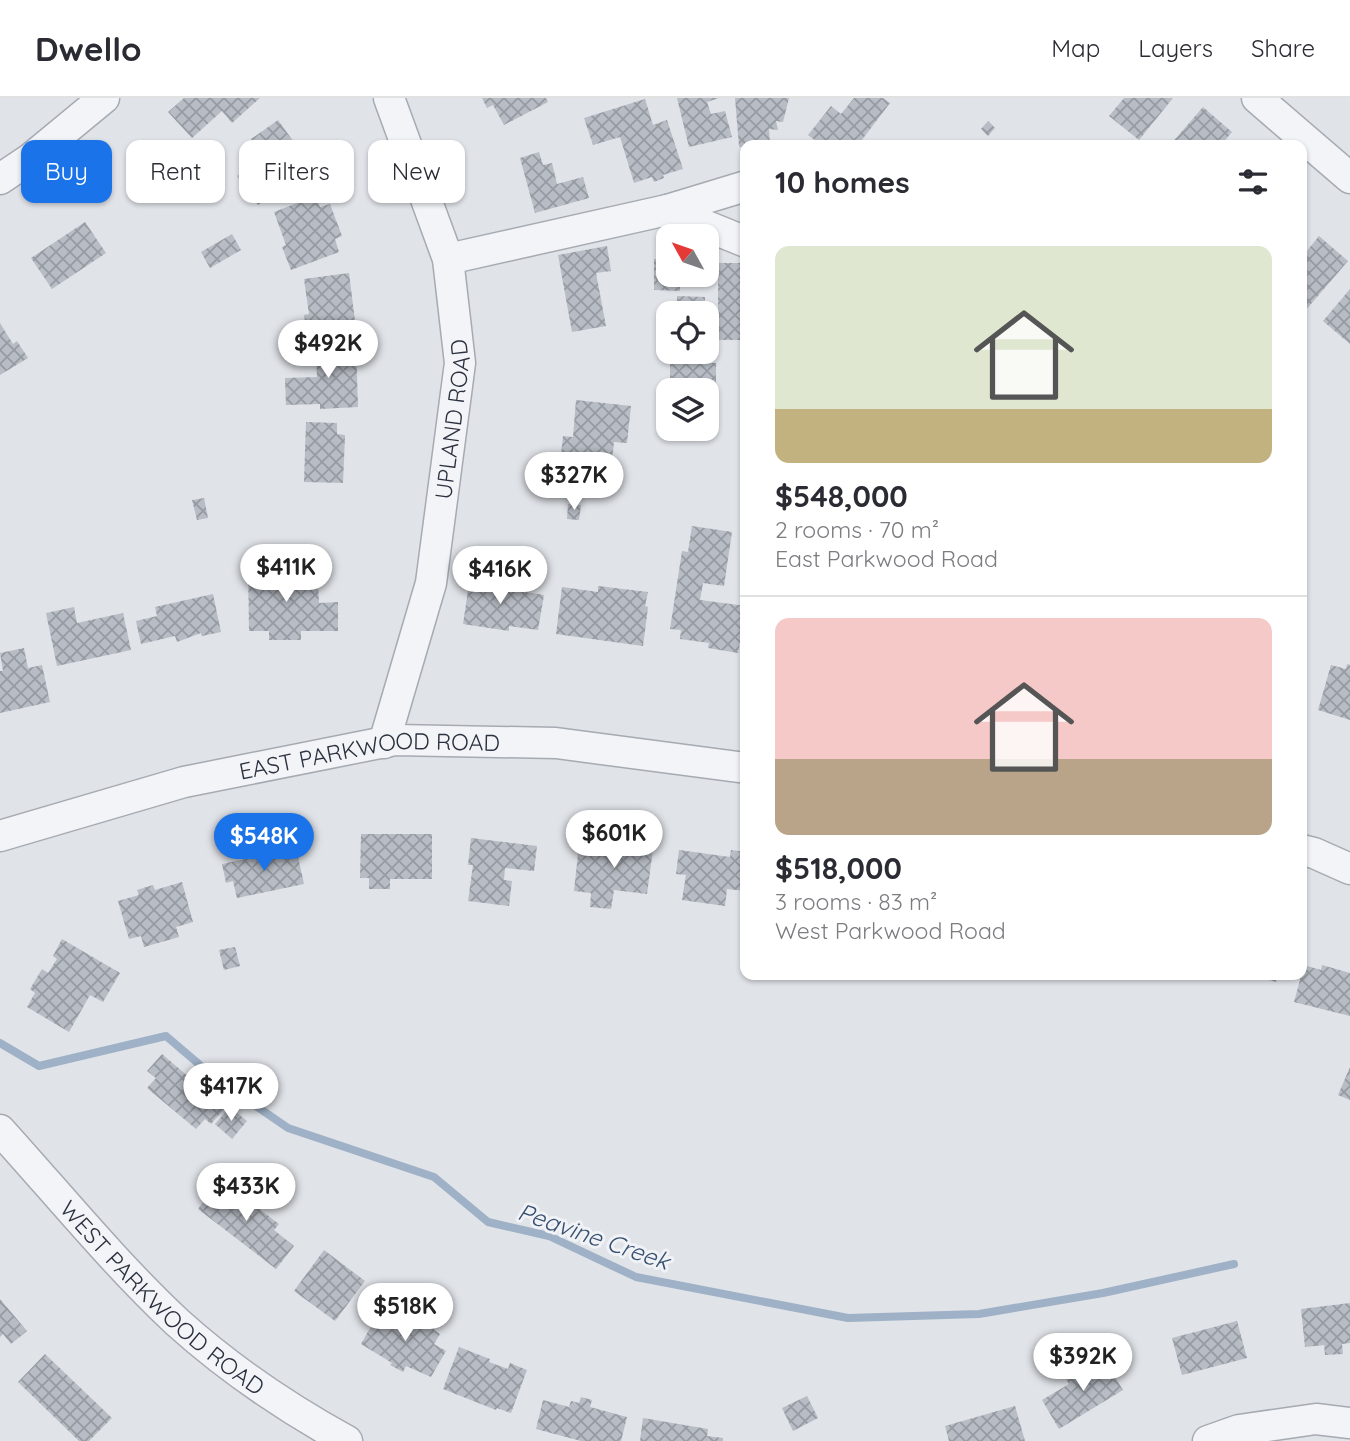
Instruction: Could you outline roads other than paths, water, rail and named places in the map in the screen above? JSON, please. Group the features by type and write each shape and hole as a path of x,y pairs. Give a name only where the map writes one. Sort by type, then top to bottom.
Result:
{"street":[{"path":"0,178 30,159 104,98"},
{"name":"UPLAND ROAD","path":"384,743 431,583 460,363 448,259 389,98"},
{"path":"1257,98 1306,140"},
{"path":"1307,141 1350,178"},
{"path":"448,259 667,210 740,188"},
{"path":"667,210 740,240"},
{"name":"EAST PARKWOOD ROAD","path":"0,836 184,782 394,740 556,743 740,767"},
{"path":"1307,851 1350,869"},
{"name":"WEST PARKWOOD ROAD","path":"0,1130 149,1294 178,1322 208,1348 303,1416 347,1441"},
{"path":"1208,1441 1239,1430 1316,1419 1350,1423"}],"waterway":[{"name":"Peavine Creek","path":"0,1043 39,1066 166,1036 214,1077 288,1128 434,1177 488,1222 549,1236 636,1277 848,1318 979,1314 1103,1293 1234,1264"}]}
